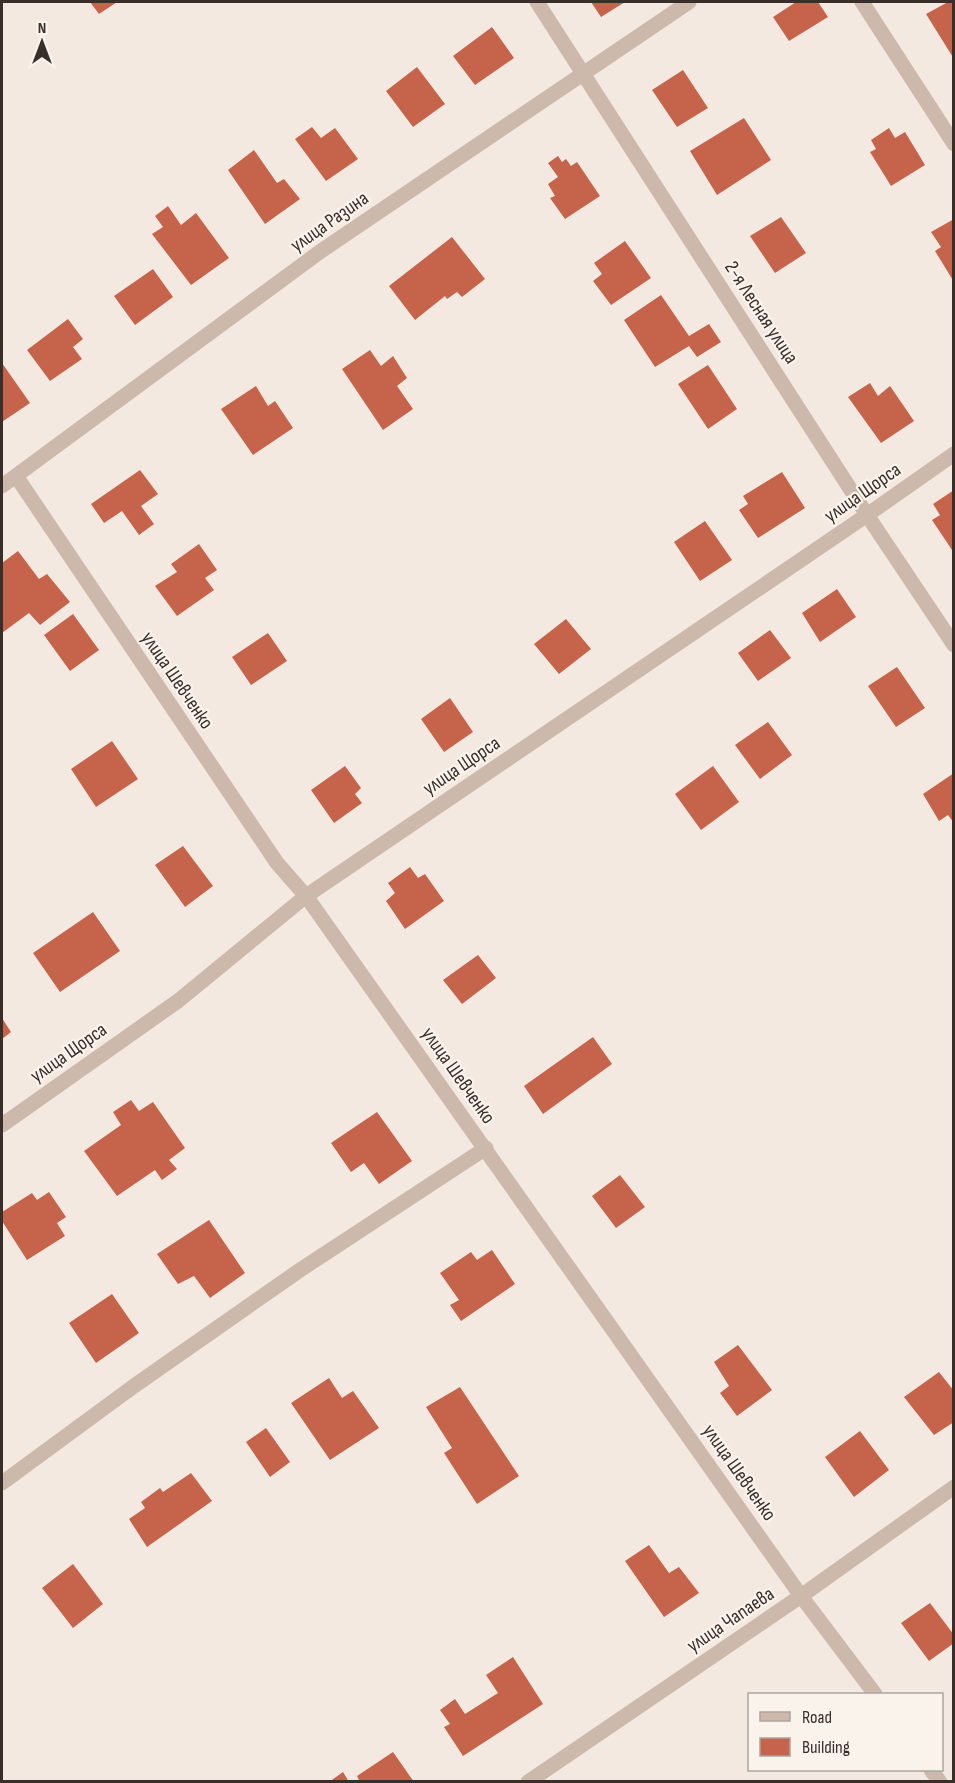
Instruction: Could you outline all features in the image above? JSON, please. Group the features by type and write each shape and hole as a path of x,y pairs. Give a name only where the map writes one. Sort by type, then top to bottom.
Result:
{"street":[{"name":"2-я Лесная улица","path":"537,2 867,515 954,645"},
{"name":"улица Разина","path":"2,486 321,251 688,2"},
{"path":"861,2 954,144"},
{"name":"улица Щорса","path":"2,1125 178,1001 306,896 954,454"},
{"name":"улица Шевченко","path":"16,476 277,863 306,896 801,1596 874,1693"},
{"path":"2,1483 134,1386 300,1270 486,1148"},
{"name":"улица Чапаева","path":"528,1782 801,1596 954,1487"}],"building":[{"path":"90,2 117,2 99,14"},
{"path":"591,2 625,2 601,17"},
{"path":"796,2 818,2 828,17 789,41 773,17"},
{"path":"948,2 954,2 954,59 926,14"},
{"path":"492,27 514,58 475,85 453,56"},
{"path":"417,67 445,104 413,127 386,91"},
{"path":"683,70 708,108 677,127 652,90"},
{"path":"744,118 771,160 717,195 690,151"},
{"path":"312,127 321,138 335,128 358,159 326,181 295,139"},
{"path":"889,128 895,138 905,132 925,165 891,186 870,152 876,149 871,140"},
{"path":"254,150 277,183 284,179 300,199 265,224 228,170"},
{"path":"558,156 562,162 566,159 571,166 577,162 600,196 565,219 550,198 555,196 548,184 558,177 548,163"},
{"path":"168,206 181,225 196,213 229,258 191,285 152,234 163,227 155,216"},
{"path":"781,217 806,253 775,273 750,236"},
{"path":"954,219 954,282 935,251 941,247 931,232"},
{"path":"452,237 485,279 462,297 457,292 447,299 445,296 415,320 389,286"},
{"path":"625,241 651,278 611,305 593,281 602,274 594,263"},
{"path":"153,269 173,297 135,325 114,296"},
{"path":"661,295 689,336 709,324 721,342 697,357 689,346 655,367 624,320"},
{"path":"68,319 83,339 73,347 82,359 50,381 27,350"},
{"path":"370,350 381,366 393,356 407,378 397,386 413,409 383,430 342,369"},
{"path":"2,363 30,403 2,422"},
{"path":"708,365 737,409 708,429 678,384"},
{"path":"870,383 878,396 890,386 914,421 881,443 848,397"},
{"path":"256,386 268,406 275,401 293,428 253,455 221,409"},
{"path":"140,470 158,494 141,506 154,524 139,535 122,511 104,523 91,504"},
{"path":"782,472 805,508 758,538 739,510 748,504 743,496"},
{"path":"954,490 954,553 932,520 940,515 933,504"},
{"path":"705,521 732,560 700,581 674,542"},
{"path":"199,544 217,570 205,578 214,590 177,616 155,586 177,572 171,564"},
{"path":"18,551 39,579 47,574 70,602 40,625 29,613 2,633 2,563"},
{"path":"837,589 856,617 820,642 802,613"},
{"path":"73,614 99,650 70,671 44,635"},
{"path":"566,619 591,649 559,674 534,644"},
{"path":"770,630 791,658 758,681 738,653"},
{"path":"268,633 287,661 251,685 232,657"},
{"path":"897,667 925,708 896,727 868,686"},
{"path":"450,698 473,732 444,752 421,719"},
{"path":"768,722 792,755 760,779 735,745"},
{"path":"112,741 138,779 96,807 71,769"},
{"path":"345,766 361,788 355,794 362,803 334,823 311,790"},
{"path":"713,766 739,802 701,830 675,794"},
{"path":"954,773 954,823 948,815 939,821 923,794"},
{"path":"183,846 213,886 185,907 155,865"},
{"path":"410,867 418,878 425,874 444,901 405,929 386,901 395,893 388,883"},
{"path":"93,912 120,951 60,992 33,953"},
{"path":"478,955 496,978 462,1004 443,980"},
{"path":"2,1018 11,1032 2,1039"},
{"path":"593,1037 612,1064 543,1114 524,1086"},
{"path":"131,1100 139,1111 153,1102 185,1148 169,1160 177,1169 162,1180 155,1170 117,1196 84,1151 121,1125 113,1112"},
{"path":"377,1112 412,1161 379,1184 364,1163 351,1172 331,1143"},
{"path":"620,1175 645,1207 616,1228 592,1196"},
{"path":"49,1192 66,1217 57,1223 65,1236 27,1260 2,1221 2,1212 32,1193 37,1200"},
{"path":"209,1220 245,1273 210,1298 194,1276 178,1284 157,1254"},
{"path":"492,1250 515,1284 461,1321 450,1305 459,1300 440,1273 471,1252 477,1260"},
{"path":"112,1294 139,1333 96,1363 69,1323"},
{"path":"738,1345 772,1390 737,1416 720,1393 729,1386 714,1362"},
{"path":"939,1372 954,1391 952,1413 954,1422 934,1435 904,1397"},
{"path":"329,1378 342,1398 353,1391 379,1428 330,1460 291,1403"},
{"path":"460,1387 519,1476 477,1504 444,1453 452,1448 426,1407"},
{"path":"266,1428 290,1462 270,1477 246,1442"},
{"path":"860,1431 889,1470 854,1497 825,1457"},
{"path":"191,1473 212,1501 147,1547 129,1519 145,1508 141,1502 160,1488 163,1492"},
{"path":"649,1545 669,1573 679,1567 699,1593 664,1617 625,1561"},
{"path":"73,1564 103,1604 73,1628 42,1588"},
{"path":"930,1603 954,1635 954,1643 929,1661 901,1623"},
{"path":"513,1657 543,1704 463,1756 444,1727 450,1724 440,1710 455,1699 465,1714 498,1693 486,1675"},
{"path":"393,1752 414,1782 360,1782 357,1776"},
{"path":"343,1772 349,1782 329,1782"}]}
